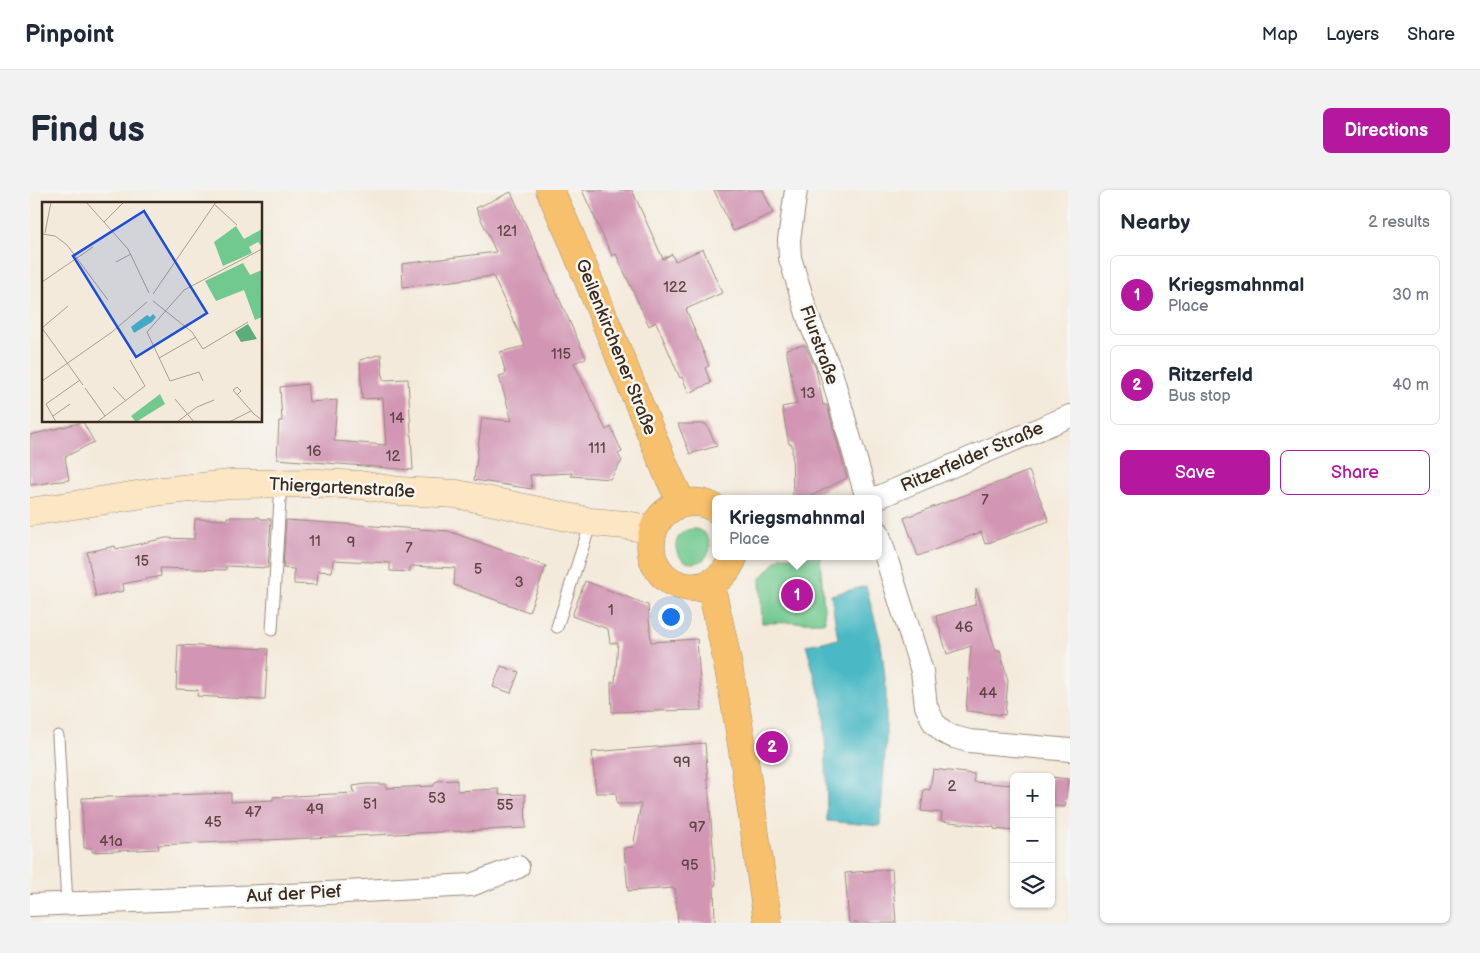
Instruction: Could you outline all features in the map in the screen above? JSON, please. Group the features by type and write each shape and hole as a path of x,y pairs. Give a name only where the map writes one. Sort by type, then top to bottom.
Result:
{"main road":[{"name":"Geilenkirchener Straße","path":"550,190 666,470 682,504"},
{"name":"Thiergartenstraße","path":"30,512 162,492 230,484 360,485 399,491 457,494 591,522 626,525 653,530"},
{"path":"712,507 696,502 673,507 664,513 653,530 650,544 652,558 659,571 670,581 682,586 697,588 710,584 722,577 732,560"},
{"path":"710,584 719,618 740,731 768,923"}],"street":[{"name":"Flurstraße","path":"796,190 789,240 790,258 809,320 831,372 866,495"},
{"name":"Ritzerfelder Straße","path":"882,496 1070,416"},
{"path":"882,545 922,671 926,706 934,723 954,737 969,741 1070,750"},
{"name":"Auf der Pief","path":"30,905 68,913 471,885 518,867"}],"lane":[{"path":"272,630 281,483"},
{"path":"557,627 591,522"},
{"path":"58,736 68,913"}],"green space":[{"path":"693,529 705,534 710,546 705,558 693,563 681,558 676,546 681,534"},
{"path":"777,560 820,560 825,622 762,623 760,579"}],"water":[{"path":"866,586 881,643 886,686 886,740 880,826 827,821 824,709 806,645 838,639 831,595"}],"building":[{"path":"582,190 632,190 663,259 672,254 675,261 703,249 722,293 686,309 709,366 705,368 711,383 689,393 682,377 680,378 656,322 649,326 616,254 612,256"},
{"path":"714,190 763,190 773,213 733,231"},
{"path":"511,192 586,358 574,363 606,430 611,427 622,452 618,454 622,461 610,479 571,476 572,473 530,475 532,489 474,480 482,418 512,421 499,376 506,374 500,352 525,346 493,276 403,287 402,264 496,252 476,208"},
{"path":"805,345 816,369 823,405 827,405 847,478 813,495 793,495 792,444 789,444 782,407 797,404 786,349"},
{"path":"381,354 383,380 408,379 413,470 277,459 279,421 282,421 280,387 307,384 309,402 337,400 334,441 386,445 383,398 362,399 360,360"},
{"path":"83,422 94,442 65,457 69,480 30,485 30,435"},
{"path":"678,424 706,424 717,446 690,454"},
{"path":"1029,471 1049,521 985,544 981,532 918,556 904,518"},
{"path":"227,517 271,519 268,568 226,566 226,570 160,568 161,576 123,584 124,591 96,597 87,552 115,546 116,549 166,538 194,539 195,519 227,520"},
{"path":"286,520 448,531 546,566 529,612 454,585 455,568 410,566 410,572 390,571 390,563 333,560 332,572 318,571 317,585 294,584 294,569 283,568"},
{"path":"585,581 648,605 651,642 697,639 702,710 612,712 611,682 615,682 618,643 610,643 608,629 572,616"},
{"path":"976,589 996,651 1000,650 1008,681 1005,715 966,711 971,646 947,654 936,616 975,605"},
{"path":"178,645 268,649 265,700 197,696 198,690 176,689"},
{"path":"501,666 519,672 511,693 493,687"},
{"path":"705,743 716,885 714,885 715,923 678,923 675,888 628,891 624,848 633,847 641,804 617,804 616,793 596,793 592,752"},
{"path":"933,769 974,774 974,782 1010,785 1010,831 941,821 942,813 921,811 924,789 930,790"},
{"path":"1055,777 1068,779 1065,807 1055,806"},
{"path":"457,780 457,791 499,789 499,795 525,794 526,828 158,845 159,849 92,852 92,848 84,848 82,798 231,793 231,802 273,800 273,797 354,793 353,786 366,784 386,784 386,788 433,786 437,781"},
{"path":"892,869 896,923 849,923 845,873"}],"place":[{"name":"Kriegsmahnmal","path":"797,595"},
{"name":"Ritzerfeld","path":"772,747"}]}
